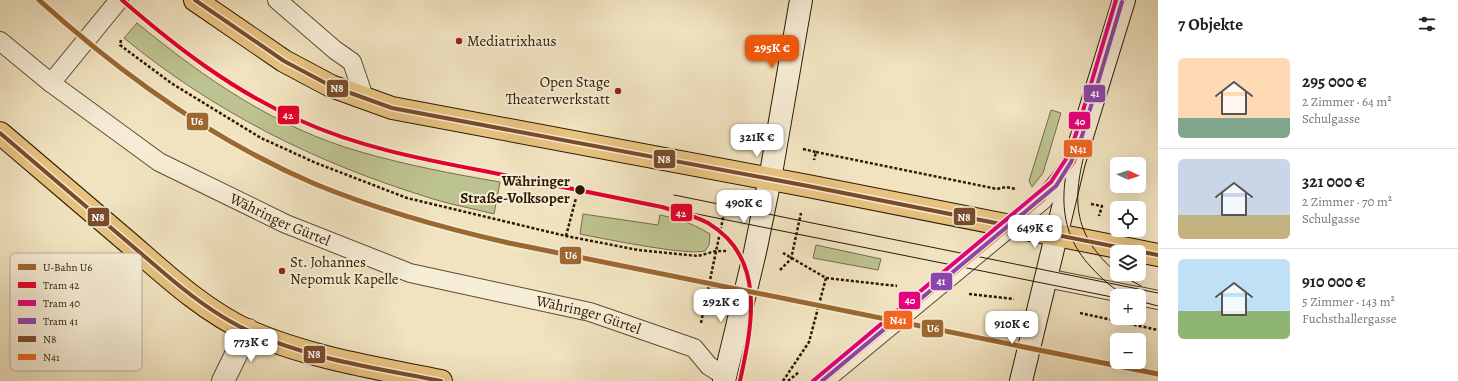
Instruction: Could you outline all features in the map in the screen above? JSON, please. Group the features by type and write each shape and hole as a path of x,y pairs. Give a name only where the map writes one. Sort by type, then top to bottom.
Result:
{"main road":[{"path":"195,0 284,61 331,86 365,100 417,114 770,179 1158,255"},
{"path":"725,379 755,252 770,179 801,0"},
{"path":"1021,381 1074,162 1124,0"},
{"path":"0,133 140,253"},
{"path":"142,255 182,289 215,312 248,330 287,346 328,358 442,381"},
{"path":"223,381 248,330"}],"lane":[{"path":"51,83 119,0"},
{"path":"278,0 335,50 352,62 365,100"},
{"name":"Währinger Gürtel","path":"0,41 51,83 159,162 286,224 410,273 590,312 694,348"},
{"path":"824,381 1047,195 1074,162"},
{"path":"1046,278 1110,291"},
{"path":"1146,298 1158,300"},
{"path":"694,348 709,366 725,379"}],"path":[{"path":"121,38 120,45 171,83 261,138 316,163 407,198 566,236 638,250 698,256 716,251 694,348"},
{"path":"816,152 997,189 1006,187"},
{"path":"566,236 576,198"},
{"path":"783,250 783,255 826,278 904,287"},
{"path":"783,381 809,342 826,278"},
{"path":"1074,312 1158,329"}],"green space":[{"path":"137,23 215,82 270,115 300,129 330,142 378,157 430,169 500,182 494,214 433,199 383,182 343,167 266,132 193,89 124,38"},
{"path":"1051,110 1061,113 1043,173 1032,187 1029,181"},
{"path":"583,214 658,225 660,215 680,220 704,230 710,234 709,245 705,251 697,252 671,250 580,234"},
{"path":"816,245 881,259 878,270 813,258"}],"tram line":[{"name":"42","path":"122,0 184,51 228,82 251,96 299,120 344,138 437,162 662,207 708,223 727,238 740,255 747,274 751,294 751,316 740,381"},
{"name":"40","path":"813,381 1051,182 1066,159 1076,134 1116,0"},
{"name":"41","path":"822,381 1056,186 1071,162 1082,136 1122,2"},
{"path":"1076,134 1064,186 1066,220 1071,236 1079,252 1091,267 1115,289"},
{"path":"1088,141 1079,179 1079,213 1083,228 1090,243 1110,266"},
{"path":"674,195 1158,293"},
{"path":"662,207 1110,297"},
{"path":"1132,281 1141,286"},
{"path":"1146,303 1158,306"}],"metro line":[{"name":"U6","path":"39,0 70,28 136,80 204,126 277,167 315,184 363,202 435,225 509,243 1158,374"}],"transit line":[{"name":"N8","path":"195,0 284,61 331,86 392,108 808,186 1158,255"},
{"name":"N41","path":"824,381 1043,200 1074,162 1124,0"},
{"name":"N8","path":"0,133 141,253"},
{"name":"N8","path":"142,254 171,279 217,313 247,330 270,340 342,362 441,381"}],"place":[{"name":"Mediatrixhaus","path":"459,41"},
{"name":"Open Stage Theaterwerkstatt","path":"618,91"},
{"name":"Währinger Straße-Volksoper","path":"580,190"},
{"name":"St. Johannes Nepomuk Kapelle","path":"282,271"}]}
